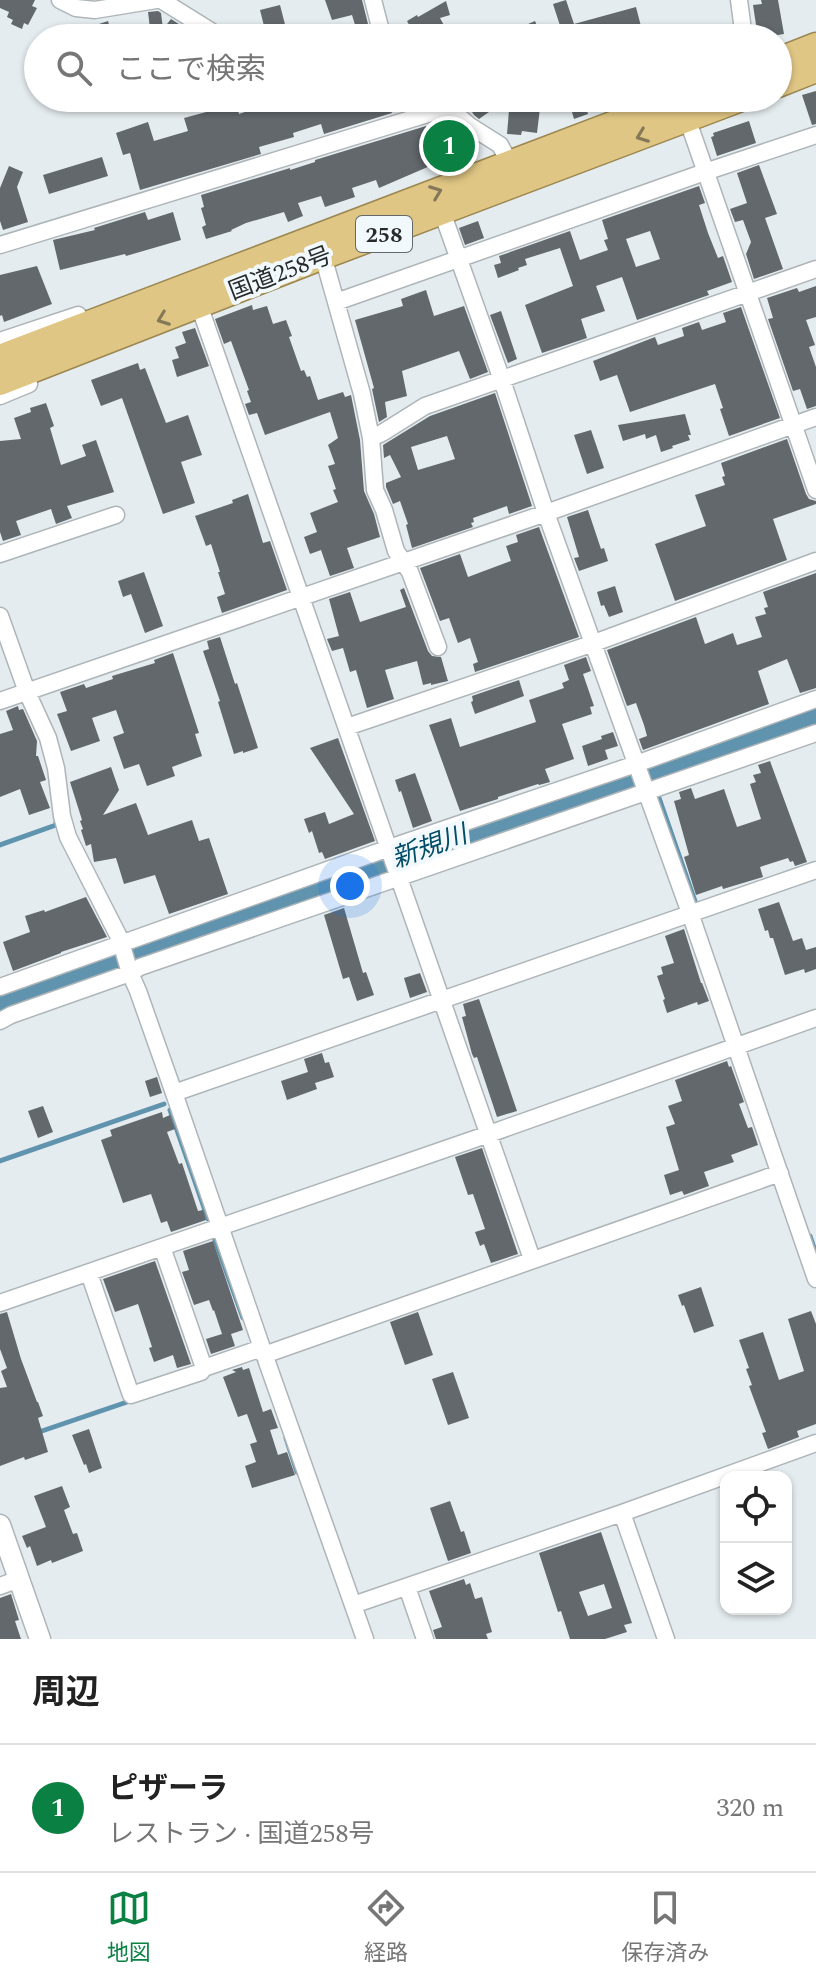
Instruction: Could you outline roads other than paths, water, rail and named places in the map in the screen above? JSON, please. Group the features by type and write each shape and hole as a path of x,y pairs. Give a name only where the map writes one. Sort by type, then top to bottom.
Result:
{"highway":[{"path":"792,55 816,46"},
{"path":"792,78 816,69"},
{"name":"国道258号","path":"127,321 675,112"},
{"name":"国道258号","path":"0,382 13,355 127,321 199,305 442,212 515,173"}],"street":[{"path":"60,0 76,8 95,10 158,0 198,24"},
{"path":"373,0 381,24"},
{"path":"739,0 742,24"},
{"path":"0,245 414,112"},
{"path":"453,112 500,145 515,173"},
{"path":"686,112 816,490"},
{"path":"336,302 816,135"},
{"path":"442,212 636,764 651,789 690,913 816,1279"},
{"path":"323,256 362,394 371,438 375,490 396,551 410,572 438,647"},
{"path":"371,438 425,406 816,269"},
{"path":"199,305 532,1259"},
{"path":"0,396 110,348 127,321 87,312 13,355"},
{"path":"0,701 816,417"},
{"path":"0,554 116,515"},
{"path":"347,727 594,643 816,561"},
{"path":"0,616 27,692 48,738 68,837 113,925 138,991 365,1639"},
{"path":"0,987 816,699"},
{"path":"0,1021 129,971 398,875 816,733"},
{"path":"174,1093 816,870"},
{"path":"0,1303 816,1018"},
{"path":"89,1273 131,1395 780,1173"},
{"path":"162,1247 204,1368"},
{"path":"353,1605 816,1443"},
{"path":"622,1513 666,1639"},
{"path":"0,1525 10,1582 40,1639"},
{"path":"407,1587 425,1639"}],"waterway":[{"name":"新規川","path":"0,1001 337,883 374,865 512,816 549,811 816,717"},
{"path":"651,775 696,904"},
{"path":"0,845 56,825 56,822"},
{"path":"0,1161 164,1104"},
{"path":"170,1110 208,1219"},
{"path":"810,1236 816,1254"},
{"path":"215,1240 243,1318"},
{"path":"36,1433 133,1400"},
{"path":"286,1438 297,1472"}],"place":[{"name":"ピザーラ","path":"449,146"}]}
